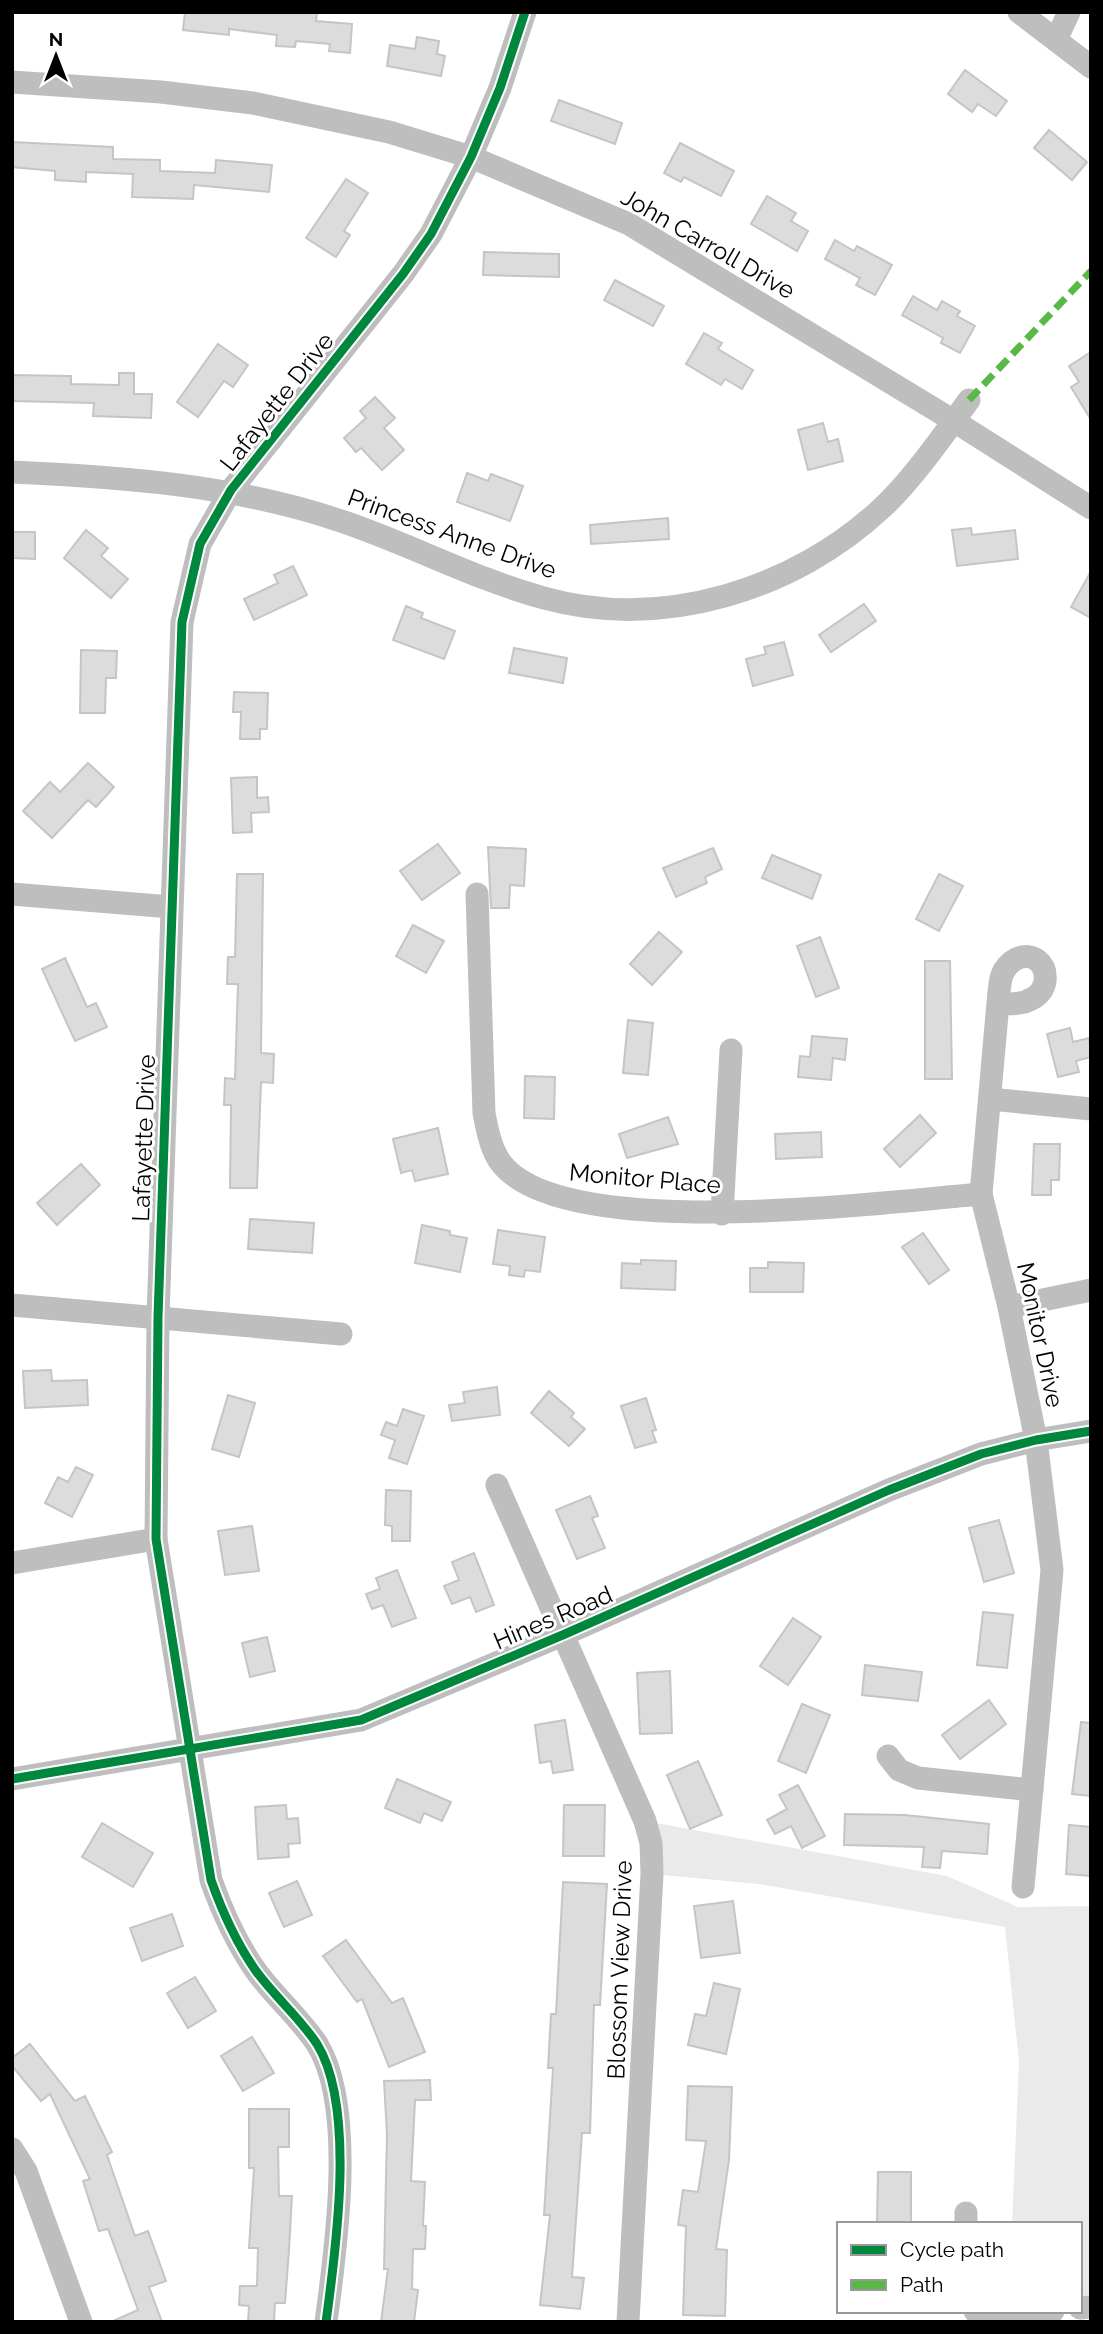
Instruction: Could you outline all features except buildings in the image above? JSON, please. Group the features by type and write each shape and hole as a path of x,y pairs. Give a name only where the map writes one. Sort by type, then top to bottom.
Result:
{"street":[{"name":"Lafayette Drive","path":"326,2322 341,2159 336,2091 317,2045 255,1970 222,1910 211,1880 156,1539 158,1317 170,907 182,622 200,544 231,490 403,274 431,234 471,157 500,88 525,12"},
{"path":"1019,12 1091,67"},
{"path":"1056,40 1069,12"},
{"name":"John Carroll Drive","path":"12,82 161,92 253,103 389,132 471,157 629,224 954,421 1091,508"},
{"name":"Princess Anne Drive","path":"12,472 116,476 231,490 341,521 488,580 546,599 599,608 677,606 724,597 755,587 820,556 884,507 969,400"},
{"path":"12,894 170,907"},
{"name":"Monitor Place","path":"477,894 482,1021 480,1079 488,1133 501,1163 517,1177 555,1198 687,1214 722,1214 981,1194"},
{"name":"Monitor Drive","path":"998,1003 981,1194 1009,1307 1036,1440 1052,1570 1023,1887"},
{"path":"722,1214 731,1050"},
{"path":"990,1099 1091,1109"},
{"path":"1009,1307 1091,1290"},
{"path":"12,1305 341,1334"},
{"name":"Hines Road","path":"12,1779 361,1720 565,1634 889,1490 981,1454 1036,1440 1091,1431"},
{"name":"Blossom View Drive","path":"497,1485 565,1634 645,1821 651,1843 652,1874 628,2322"},
{"path":"12,1563 156,1539"},
{"path":"888,1756 899,1770 918,1779 1032,1790"},
{"path":"12,2148 26,2171 81,2322"},
{"path":"980,2313 993,2318 1036,2313"}],"shaded area":[{"path":"645,1821 947,1876 1018,1907 1091,1906 1091,2305 1082,2303 1082,2222 1012,2222 1019,2062 1005,1927 759,1884 652,1874"}],"marked path":[{"path":"969,400 1091,271"}],"cycle path":[{"path":"326,2322 340,2179 340,2140 329,2071 317,2044 249,1961 230,1927 211,1880 156,1539 158,1317 182,622 200,544 231,490 403,274 431,234 471,157 500,88 525,12"},
{"path":"12,1779 361,1720 565,1634 889,1490 981,1454 1036,1440 1091,1431"}]}
